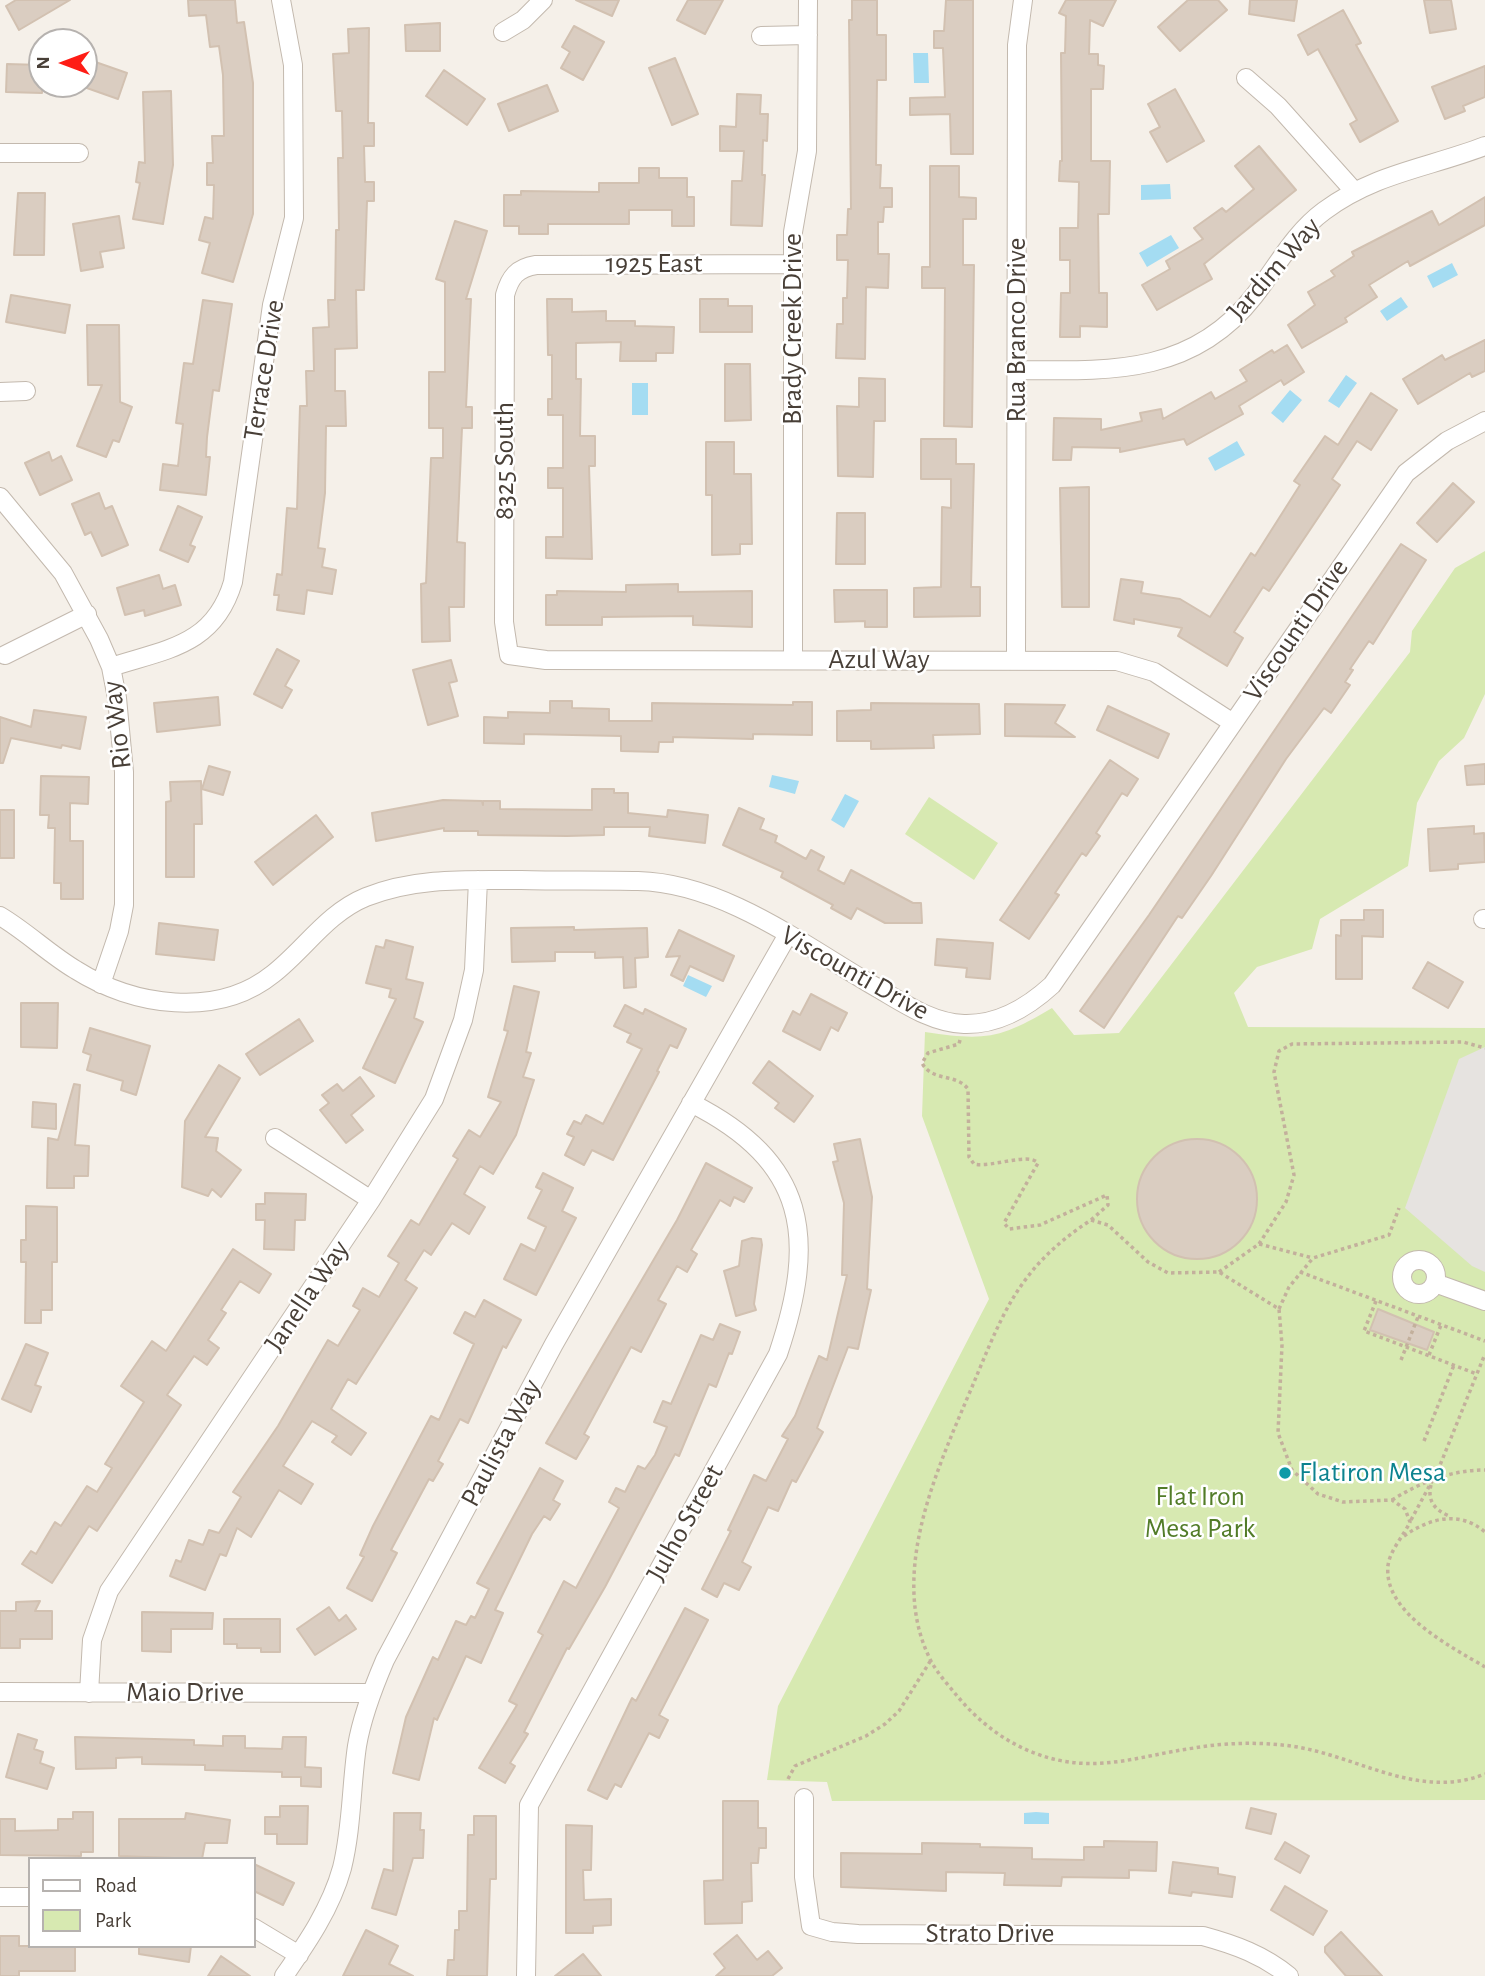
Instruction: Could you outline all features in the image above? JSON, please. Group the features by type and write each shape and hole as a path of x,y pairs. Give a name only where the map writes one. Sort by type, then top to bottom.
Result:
{"street":[{"name":"Terrace Drive","path":"111,667 194,639 212,625 226,605 233,582 272,305 294,218 293,65 281,0"},
{"path":"503,32 523,20 542,0"},
{"name":"Brady Creek Drive","path":"793,660 792,264 795,213 807,151 808,0"},
{"name":"Rua Branco Drive","path":"1016,660 1017,45 1023,0"},
{"path":"761,36 808,35"},
{"path":"1246,78 1278,106 1353,191"},
{"name":"Jardim Way","path":"1017,370 1129,369 1165,360 1199,344 1228,323 1253,298 1294,239 1322,213 1353,191 1406,169 1485,146"},
{"path":"0,153 79,153"},
{"name":"1925 East","path":"518,271 536,265 792,264"},
{"name":"8325 South","path":"509,655 504,622 505,295 509,281 518,271"},
{"path":"0,391 26,391"},
{"name":"Viscounti Drive","path":"0,916 25,931 75,970 101,984 160,1001 190,1004 220,1000 247,990 273,975 334,916 364,898 398,886 478,880 666,883 720,898 918,1011 940,1020 964,1024 1010,1015 1032,1003 1052,985 1406,473 1447,441 1485,421"},
{"name":"Rio Way","path":"0,498 64,573 87,614 111,667 123,758 124,905 119,931 101,984"},
{"path":"5,655 87,614"},
{"name":"Azul Way","path":"509,655 546,660 1096,659 1136,666 1154,673 1233,723"},
{"name":"Janella Way","path":"89,1693 92,1640 109,1591 414,1136 450,1062 474,970 478,880"},
{"name":"Paulista Way","path":"284,1976 323,1915 341,1871 351,1825 358,1744 370,1693 498,1446 787,936"},
{"name":"Julho Street","path":"526,1976 529,1805 772,1365 791,1317 799,1278 799,1237 792,1199 773,1164 746,1135 691,1103"},
{"path":"275,1138 371,1200"},
{"path":"1434,1283 1485,1301"},
{"name":"Maio Drive","path":"0,1692 370,1693"},
{"name":"Strato Drive","path":"804,1798 804,1877 811,1926 832,1932 858,1934 1203,1936 1238,1946 1271,1962 1289,1976"},
{"path":"0,1897 28,1897"},
{"path":"256,1929 299,1955"}],"path":[{"path":"964,1024 959,1044 928,1053 922,1063 933,1075 963,1082 968,1089 969,1157 974,1164 984,1166 1029,1158 1038,1163 1004,1223 1009,1229 1021,1230 1040,1225 1107,1195 1108,1205 1040,1259 1014,1291 943,1454 927,1504 916,1562 914,1600 931,1660 972,1713 1000,1736 1036,1754 1076,1765 1113,1764 1194,1748 1248,1744 1284,1745 1324,1752 1420,1783 1438,1785 1468,1781 1485,1774"},
{"path":"1219,1272 1259,1244 1286,1202 1294,1175 1274,1072 1279,1051 1292,1044 1462,1042 1485,1048"},
{"path":"1399,1208 1389,1235 1313,1258 1300,1272 1279,1308 1282,1345 1278,1433 1292,1470 1318,1494 1343,1502 1392,1500 1433,1479 1462,1470 1485,1470"},
{"path":"1091,1220 1108,1225 1148,1262 1168,1273 1219,1272 1279,1308"},
{"path":"1259,1244 1313,1258"},
{"path":"1300,1272 1485,1341"},
{"path":"1376,1301 1364,1331 1477,1374"},
{"path":"1401,1360 1418,1317"},
{"path":"1429,1356 1441,1325"},
{"path":"1485,1354 1433,1479 1388,1564 1391,1584 1406,1612 1422,1628 1485,1667"},
{"path":"1424,1441 1454,1365"},
{"path":"1433,1479 1429,1495 1432,1504 1439,1512 1455,1519"},
{"path":"1392,1500 1405,1509 1410,1522"},
{"path":"1403,1538 1431,1521 1445,1517 1475,1523 1485,1532"},
{"path":"788,1779 796,1766 866,1736 885,1724 899,1711 931,1660"}],"green space":[{"name":"Flat Iron Mesa Park","path":"1485,551 1485,694 1464,738 1439,761 1417,803 1408,866 1320,919 1312,949 1257,967 1234,993 1248,1027 1485,1028 1485,1800 832,1801 827,1782 767,1780 778,1706 989,1299 922,1116 925,1032 978,1037 992,1035 1019,1026 1052,1008 1074,1035 1119,1033 1410,652 1412,631 1455,568"},
{"path":"929,797 998,843 974,880 905,834"}],"shaded area":[{"path":"1485,1047 1485,1272 1472,1266 1405,1208 1459,1059"}],"water":[{"path":"913,53 928,53 929,83 914,83"},
{"path":"1170,184 1171,199 1141,200 1141,185"},
{"path":"1171,235 1179,248 1147,267 1139,253"},
{"path":"1452,263 1458,275 1433,288 1427,276"},
{"path":"1401,297 1408,307 1387,321 1380,311"},
{"path":"1346,375 1357,383 1339,408 1328,401"},
{"path":"632,383 648,383 648,415 632,415"},
{"path":"1290,390 1302,400 1283,423 1271,413"},
{"path":"1237,441 1245,455 1215,471 1208,458"},
{"path":"772,775 799,781 795,794 769,787"},
{"path":"845,794 859,801 844,828 831,820"},
{"path":"688,975 712,986 706,997 683,986"},
{"path":"1024,1813 1049,1813 1049,1824 1024,1824"}],"building":[{"path":"16,0 70,0 19,30 6,6"},
{"path":"188,0 235,0 237,23 244,22 253,83 253,214 233,282 202,273 210,243 199,240 205,217 213,219 214,185 207,185 207,163 213,163 212,136 224,136 223,75 219,46 210,47 206,15 189,16"},
{"path":"576,0 619,0 612,16"},
{"path":"688,0 723,0 705,34 677,20"},
{"path":"852,0 877,0 877,35 886,35 886,80 877,80 876,165 881,165 880,188 892,188 892,207 884,207 883,222 878,222 878,254 889,254 888,288 866,287 865,359 836,358 837,324 843,324 843,298 847,298 848,260 837,260 837,235 847,235 848,209 851,209 849,20 852,20"},
{"path":"946,0 973,0 973,154 951,154 950,114 910,115 910,98 945,97 943,48 934,48 934,31 944,31"},
{"path":"1066,0 1116,0 1103,26 1090,20 1089,54 1098,54 1098,65 1104,66 1103,89 1091,89 1091,161 1110,161 1109,214 1098,214 1099,293 1107,293 1107,327 1080,326 1080,337 1060,337 1061,293 1070,293 1070,260 1060,260 1060,228 1078,228 1079,182 1059,181 1062,161 1061,53 1065,53 1066,16 1059,13"},
{"path":"1188,0 1218,0 1227,10 1180,51 1158,27"},
{"path":"1250,0 1297,0 1294,21 1249,14"},
{"path":"1424,0 1451,0 1456,29 1430,33"},
{"path":"1343,10 1361,43 1356,45 1398,121 1360,142 1350,124 1357,120 1318,49 1308,55 1298,35"},
{"path":"440,23 440,51 406,51 405,25"},
{"path":"574,26 604,42 583,80 561,68 570,52 562,47"},
{"path":"369,28 368,123 374,123 374,146 364,146 365,182 374,182 374,201 367,201 364,290 356,290 357,348 335,349 335,391 345,391 346,426 326,426 325,493 318,548 325,549 322,567 336,570 332,594 307,590 304,614 277,610 279,595 274,595 277,574 282,575 287,508 297,509 300,406 307,406 306,371 314,371 313,328 329,327 328,300 335,300 336,230 339,230 338,158 343,158 342,111 336,111 333,54 349,53 348,29"},
{"path":"675,58 698,114 672,125 649,68"},
{"path":"98,63 127,73 118,99 98,92"},
{"path":"7,64 28,65 28,93 6,92"},
{"path":"1485,66 1485,97 1463,106 1465,111 1445,119 1432,87"},
{"path":"444,70 485,99 467,125 426,96"},
{"path":"547,85 558,111 509,131 498,104"},
{"path":"1175,89 1204,141 1167,162 1150,132 1160,127 1148,104"},
{"path":"171,91 173,165 163,224 133,219 140,183 136,182 139,162 145,163 143,92"},
{"path":"737,94 761,95 760,114 768,114 767,141 763,140 762,175 765,175 762,226 731,225 732,181 742,181 744,151 720,151 720,126 736,127"},
{"path":"1259,146 1296,190 1204,264 1212,279 1157,310 1142,285 1170,269 1166,261 1203,239 1194,228 1222,208 1226,212 1254,189 1235,166"},
{"path":"930,166 959,166 959,197 976,198 976,219 963,219 963,265 974,265 972,427 944,426 945,288 922,288 922,267 930,267"},
{"path":"639,168 659,168 659,178 687,178 687,197 694,197 694,226 672,226 672,210 629,210 629,224 548,224 548,234 519,234 519,226 504,226 504,195 521,195 521,191 599,192 599,183 639,183"},
{"path":"18,193 45,193 44,255 14,255"},
{"path":"1485,197 1485,225 1410,266 1408,261 1369,285 1377,297 1345,318 1347,322 1302,348 1288,325 1315,305 1308,292 1335,276 1331,271 1354,256 1352,252 1432,211 1439,225"},
{"path":"119,216 124,248 100,252 103,267 81,271 73,224"},
{"path":"455,221 487,231 466,299 471,299 466,407 472,407 472,428 462,428 457,542 465,543 464,607 449,607 450,641 422,642 421,584 426,583 431,458 443,458 443,428 429,428 429,372 445,372 445,282 436,279"},
{"path":"11,295 70,305 65,333 6,322"},
{"path":"547,299 572,299 572,312 606,311 606,321 635,321 635,326 674,327 673,353 656,353 656,361 620,361 621,342 576,343 576,379 581,379 580,436 595,436 595,466 589,466 592,559 546,558 546,537 563,537 563,488 548,488 548,468 563,468 563,415 548,415 548,399 552,399 552,355 548,355"},
{"path":"700,299 728,299 728,306 752,306 752,332 700,332"},
{"path":"203,300 232,304 219,391 213,390 207,437 206,457 210,457 206,495 160,490 163,464 178,466 183,424 176,423 184,363 193,364"},
{"path":"87,325 119,325 120,402 132,407 119,442 113,440 106,457 77,446 102,385 88,385"},
{"path":"1485,340 1485,371 1472,377 1470,373 1418,404 1403,379 1442,355 1445,360"},
{"path":"1287,345 1304,372 1284,385 1281,380 1239,406 1243,414 1187,445 1184,439 1120,452 1120,448 1072,447 1071,460 1053,460 1054,418 1101,419 1101,430 1142,421 1140,413 1161,409 1163,419 1211,392 1215,399 1247,381 1240,370 1272,350 1274,353"},
{"path":"725,364 750,364 751,420 725,421"},
{"path":"859,378 885,379 885,421 874,421 873,477 838,476 837,406 859,407"},
{"path":"1371,393 1397,410 1371,450 1357,441 1332,479 1340,485 1269,591 1263,587 1234,632 1243,638 1227,666 1178,636 1182,628 1134,619 1134,624 1114,620 1121,579 1143,582 1141,593 1180,599 1210,617 1251,553 1255,556 1300,485 1294,481 1325,436 1338,445"},
{"path":"921,439 956,439 956,464 974,464 971,587 980,587 980,616 914,617 914,588 941,587 942,507 951,508 951,479 921,479"},
{"path":"706,442 734,442 734,474 751,474 752,544 740,544 740,554 712,555 712,495 706,495"},
{"path":"49,452 52,461 61,456 72,480 40,495 25,463"},
{"path":"1453,483 1474,502 1437,542 1417,523"},
{"path":"1089,487 1089,607 1062,607 1060,488"},
{"path":"99,493 105,509 112,506 128,545 102,556 91,532 85,535 72,504"},
{"path":"178,506 202,517 190,545 195,547 188,562 160,550"},
{"path":"837,513 865,513 865,564 836,564"},
{"path":"1401,544 1426,560 1373,644 1369,641 1350,669 1353,670 1345,682 1350,685 1331,713 1324,708 1286,759 1211,876 1182,918 1178,916 1104,1028 1080,1011 1149,915"},
{"path":"159,575 163,589 175,585 181,605 145,616 144,610 125,615 117,588"},
{"path":"678,584 678,592 752,591 752,627 693,625 693,616 602,617 602,625 546,625 546,595 557,595 557,591 626,592 626,585"},
{"path":"834,590 887,590 887,627 865,627 865,621 835,622"},
{"path":"277,649 299,661 285,686 292,690 282,708 254,694"},
{"path":"451,660 457,681 449,683 458,716 428,725 413,670"},
{"path":"218,697 220,725 157,732 154,703"},
{"path":"550,701 572,701 572,708 609,709 609,721 652,721 652,703 793,705 793,702 812,702 812,735 753,734 753,739 673,737 673,742 659,742 658,752 621,751 621,736 524,734 524,744 484,743 484,717 508,718 508,712 550,713"},
{"path":"871,703 979,704 980,734 933,735 934,748 871,749 871,741 837,741 837,711 871,710"},
{"path":"1005,704 1065,705 1055,723 1075,737 1005,736"},
{"path":"1108,706 1169,734 1158,758 1097,730"},
{"path":"34,710 86,717 80,749 11,738 3,763 0,763 0,717 31,727"},
{"path":"1110,760 1138,779 1127,796 1122,793 1096,833 1100,836 1086,856 1082,853 1055,893 1059,895 1029,939 1000,920"},
{"path":"1485,764 1485,784 1467,785 1465,766"},
{"path":"209,766 230,772 223,795 202,789"},
{"path":"41,776 89,777 88,804 70,803 70,841 83,841 83,899 61,899 61,883 54,883 55,828 48,828 49,815 40,815"},
{"path":"201,781 202,824 194,824 194,877 166,877 166,802 171,801 170,782"},
{"path":"592,789 614,789 614,793 628,793 628,813 667,817 668,810 708,815 705,843 649,836 650,827 604,827 604,835 567,836 478,835 478,831 444,831 444,828 376,841 372,813 443,800 482,801 483,805 483,801 500,801 500,809 592,810"},
{"path":"739,808 764,819 760,829 777,836 775,842 806,859 811,850 824,857 818,870 844,884 851,870 913,903 921,903 922,923 885,923 857,908 851,919 831,908 833,905 781,877 783,872 723,845"},
{"path":"0,810 14,810 14,858 0,858"},
{"path":"316,815 333,837 273,885 255,862"},
{"path":"1474,826 1474,834 1484,833 1485,862 1458,864 1458,869 1430,871 1428,829"},
{"path":"1364,910 1383,910 1383,937 1362,936 1362,979 1336,979 1336,935 1341,936 1341,920 1364,920"},
{"path":"159,923 218,930 214,960 156,954"},
{"path":"574,927 574,930 647,928 648,957 635,958 636,987 624,988 623,957 595,958 595,952 555,952 555,961 512,962 511,928"},
{"path":"679,930 734,956 723,981 690,966 683,981 671,975 680,956 666,957"},
{"path":"937,939 993,943 990,979 966,977 967,968 935,965"},
{"path":"386,940 413,947 406,979 423,983 414,1018 423,1022 395,1083 363,1068 396,999 389,997 391,989 366,983 376,946 384,948"},
{"path":"1428,962 1463,982 1448,1008 1413,988"},
{"path":"514,986 539,992 526,1052 531,1053 523,1077 534,1080 516,1135 493,1174 480,1166 464,1194 485,1207 469,1234 452,1223 431,1255 424,1250 405,1280 417,1288 356,1384 348,1379 331,1409 366,1433 351,1455 332,1442 337,1436 312,1421 283,1466 313,1484 301,1504 279,1490 251,1537 237,1528 226,1556 220,1554 205,1590 170,1576 176,1560 181,1562 189,1540 203,1545 209,1530 219,1533 241,1497 233,1492 278,1426 328,1340 338,1346 360,1310 353,1306 363,1288 379,1297 399,1263 388,1256 411,1220 419,1225 458,1159 453,1156 469,1130 480,1137 501,1102 488,1097 508,1031 504,1030"},
{"path":"811,994 847,1013 838,1031 831,1027 820,1050 783,1031 793,1011 800,1015"},
{"path":"21,1003 58,1003 57,1048 21,1047"},
{"path":"625,1005 643,1014 645,1009 686,1029 677,1048 670,1045 657,1071 659,1072 613,1160 592,1150 584,1165 565,1155 574,1137 567,1134 574,1121 581,1124 586,1115 603,1124 642,1049 627,1042 631,1034 614,1026"},
{"path":"299,1019 313,1041 260,1075 246,1054"},
{"path":"90,1028 150,1046 136,1095 121,1090 123,1081 87,1070 91,1055 83,1052"},
{"path":"769,1061 813,1096 794,1122 775,1108 779,1103 753,1083"},
{"path":"219,1065 240,1078 205,1137 218,1138 216,1151 241,1170 221,1197 212,1189 208,1196 182,1187 185,1121"},
{"path":"360,1077 374,1096 351,1115 363,1130 346,1143 320,1110 329,1103 322,1095 337,1084 343,1091"},
{"path":"74,1084 80,1085 75,1145 89,1146 88,1176 74,1176 74,1188 47,1188 48,1138 58,1140"},
{"path":"33,1102 56,1104 56,1129 32,1127"},
{"path":"860,1139 872,1197 867,1289 871,1290 858,1349 848,1347 817,1428 823,1432 796,1482 792,1480 778,1511 768,1507 742,1562 751,1567 739,1590 724,1583 717,1597 702,1589 731,1531 728,1530 754,1475 766,1481 788,1439 782,1436 795,1416 819,1356 827,1360 847,1275 842,1275 844,1203 833,1162 838,1161 834,1144"},
{"path":"1197,1139 1220,1143 1240,1156 1253,1176 1257,1199 1253,1222 1240,1242 1220,1255 1197,1259 1174,1255 1154,1242 1141,1222 1137,1199 1141,1176 1154,1156 1174,1143"},
{"path":"706,1163 752,1188 744,1202 734,1197 730,1206 720,1200 691,1250 697,1254 687,1272 677,1266 658,1300 666,1304 641,1352 631,1347 584,1434 589,1437 576,1459 546,1443 677,1220"},
{"path":"543,1173 573,1188 562,1211 576,1218 536,1295 504,1279 521,1244 535,1251 546,1227 528,1218 542,1190 536,1187"},
{"path":"265,1193 306,1194 305,1220 295,1220 294,1250 264,1249 265,1220 256,1220 256,1204 265,1204"},
{"path":"26,1206 57,1207 57,1262 52,1262 52,1310 41,1310 41,1323 25,1323 26,1262 21,1262 21,1240 26,1240"},
{"path":"761,1239 762,1245 754,1304 756,1310 736,1316 724,1271 739,1266 742,1241"},
{"path":"233,1249 271,1274 259,1293 240,1281 221,1310 226,1313 208,1340 219,1348 207,1365 194,1356 167,1395 181,1405 97,1531 89,1526 52,1583 22,1564 31,1551 36,1554 55,1522 61,1526 87,1486 97,1492 112,1468 105,1464 144,1402 121,1386 152,1341 166,1351"},
{"path":"484,1300 521,1320 506,1348 503,1346 468,1423 460,1419 438,1461 443,1464 433,1481 429,1479 391,1550 397,1553 372,1601 347,1588 364,1557 360,1555 373,1526 431,1416 439,1420 474,1344 454,1333 465,1312 475,1317"},
{"path":"1378,1309 1434,1332 1427,1350 1370,1330"},
{"path":"720,1324 740,1332 732,1354 729,1353 716,1387 709,1384 679,1456 675,1454 605,1587 569,1649 567,1648 524,1732 528,1734 510,1763 515,1766 505,1783 479,1768 517,1705 509,1701 543,1635 538,1632 564,1581 576,1588 619,1508 609,1502 616,1488 625,1492 638,1466 645,1469 655,1455 667,1427 654,1422 663,1401 671,1404 701,1335 713,1340"},
{"path":"26,1344 48,1353 35,1385 41,1387 31,1412 2,1399"},
{"path":"540,1468 563,1481 553,1500 560,1504 550,1520 544,1516 532,1534 495,1610 503,1613 481,1663 466,1656 437,1720 434,1718 419,1780 393,1773 406,1717 433,1657 438,1660 456,1621 466,1625 471,1616 475,1618 489,1589 477,1583"},
{"path":"40,1601 35,1611 52,1611 52,1639 20,1639 20,1648 0,1648 0,1611 16,1611 16,1602"},
{"path":"329,1607 339,1621 346,1615 356,1629 315,1655 297,1629"},
{"path":"685,1608 708,1620 659,1715 668,1720 659,1738 649,1733 621,1787 615,1784 607,1799 588,1790 632,1698 636,1701"},
{"path":"142,1612 213,1613 212,1629 171,1629 171,1652 142,1651"},
{"path":"224,1619 280,1619 280,1652 261,1652 261,1648 237,1648 237,1644 224,1644"},
{"path":"18,1734 37,1740 34,1749 43,1752 40,1763 54,1768 47,1789 6,1777"},
{"path":"223,1736 245,1736 245,1748 282,1749 283,1737 306,1737 305,1767 321,1768 321,1787 301,1786 301,1777 282,1777 282,1772 205,1770 205,1765 142,1764 142,1757 116,1758 116,1768 76,1769 75,1737 194,1740 194,1745 223,1746"},
{"path":"723,1801 758,1801 758,1828 766,1828 766,1848 759,1848 758,1863 751,1863 752,1901 742,1902 742,1923 705,1924 704,1881 723,1880"},
{"path":"280,1806 308,1806 307,1844 277,1844 277,1834 265,1834 265,1817 280,1817"},
{"path":"1251,1808 1276,1814 1271,1834 1246,1828"},
{"path":"73,1812 93,1812 93,1852 81,1852 81,1856 0,1855 0,1819 15,1819 15,1831 58,1830 58,1819 73,1819"},
{"path":"186,1813 230,1820 227,1843 205,1843 202,1857 119,1856 119,1819 185,1819"},
{"path":"394,1813 421,1813 420,1830 424,1830 423,1858 413,1858 396,1915 372,1908 384,1869 393,1871"},
{"path":"474,1816 496,1816 496,1879 490,1879 487,1976 447,1976 448,1960 454,1960 459,1911 467,1911 468,1835 474,1835"},
{"path":"566,1825 592,1826 591,1870 583,1870 584,1900 611,1899 611,1925 593,1926 593,1933 566,1933"},
{"path":"1104,1841 1157,1842 1156,1871 1129,1870 1129,1878 1062,1877 1061,1886 1004,1885 1005,1873 946,1872 946,1891 841,1887 841,1853 922,1854 922,1843 980,1844 980,1847 1032,1848 1032,1859 1084,1860 1084,1847 1104,1847"},
{"path":"1285,1842 1309,1856 1300,1873 1275,1859"},
{"path":"1173,1862 1218,1868 1218,1874 1235,1877 1232,1897 1192,1892 1191,1896 1169,1893"},
{"path":"256,1865 294,1883 283,1905 256,1892"},
{"path":"1285,1886 1327,1911 1313,1935 1271,1910"},
{"path":"366,1930 398,1946 389,1964 413,1976 343,1976"},
{"path":"1341,1932 1382,1976 1346,1976 1325,1952 1325,1947"},
{"path":"737,1935 757,1960 768,1951 782,1968 772,1976 716,1976 725,1968 714,1954"},
{"path":"0,1936 19,1936 19,1946 28,1948 75,1948 75,1971 19,1971 19,1976 0,1976"},
{"path":"139,1948 191,1948 189,1962 139,1954"},
{"path":"583,1954 601,1976 555,1976"},
{"path":"221,1956 250,1976 208,1976"}],"place":[{"name":"Flatiron Mesa","path":"1285,1473"}]}
